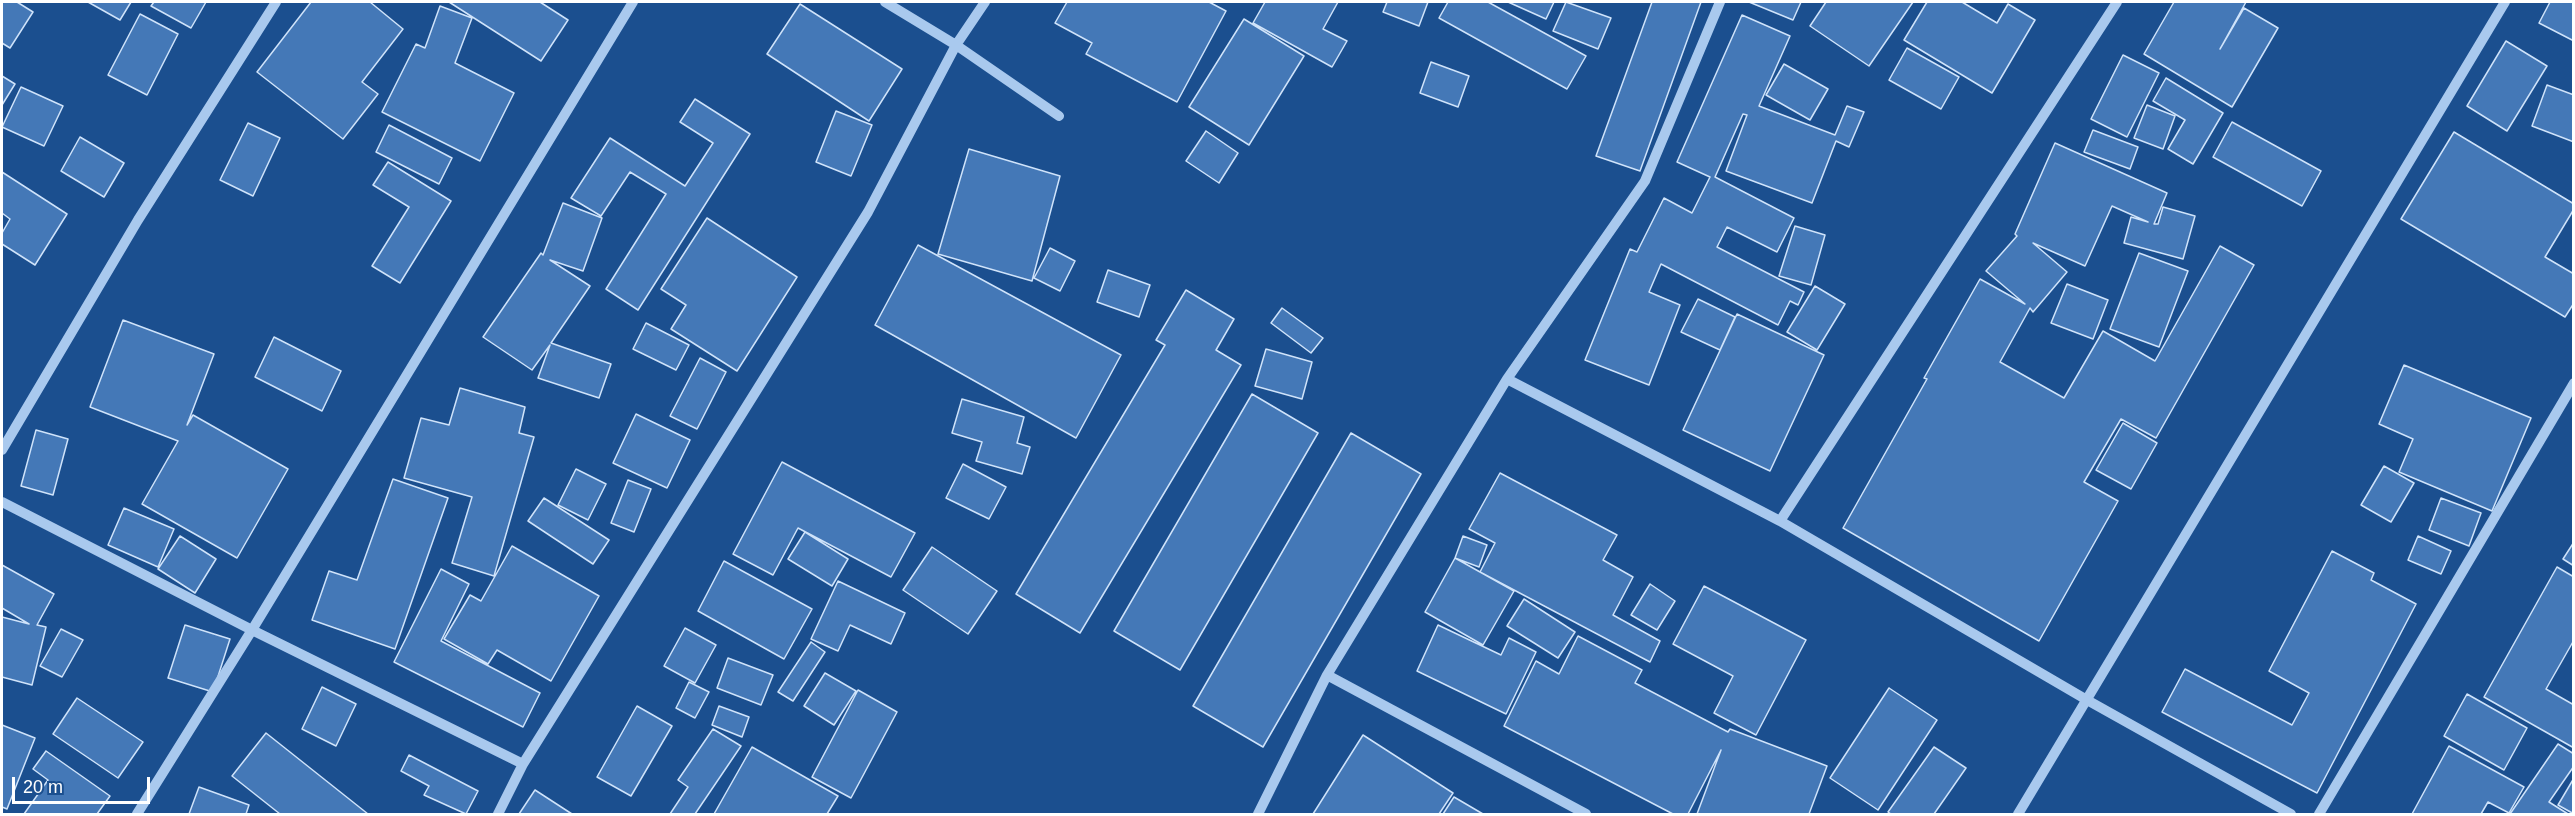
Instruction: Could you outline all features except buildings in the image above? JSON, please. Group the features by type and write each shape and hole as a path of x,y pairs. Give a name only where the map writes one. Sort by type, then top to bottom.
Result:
{"street":[{"path":"2,450 138,220 276,2"},
{"path":"137,814 252,630 633,2"},
{"path":"885,2 956,45 1059,116"},
{"path":"498,814 523,764 868,212 956,45 985,2"},
{"path":"1258,814 1327,675 1507,379 1645,181 1720,2"},
{"path":"1780,520 2117,2"},
{"path":"2018,814 2505,2"},
{"path":"1507,379 1780,520 2086,700 2291,814"},
{"path":"2319,814 2574,383"},
{"path":"2,502 252,630 523,764"},
{"path":"1327,675 1586,814"}]}
